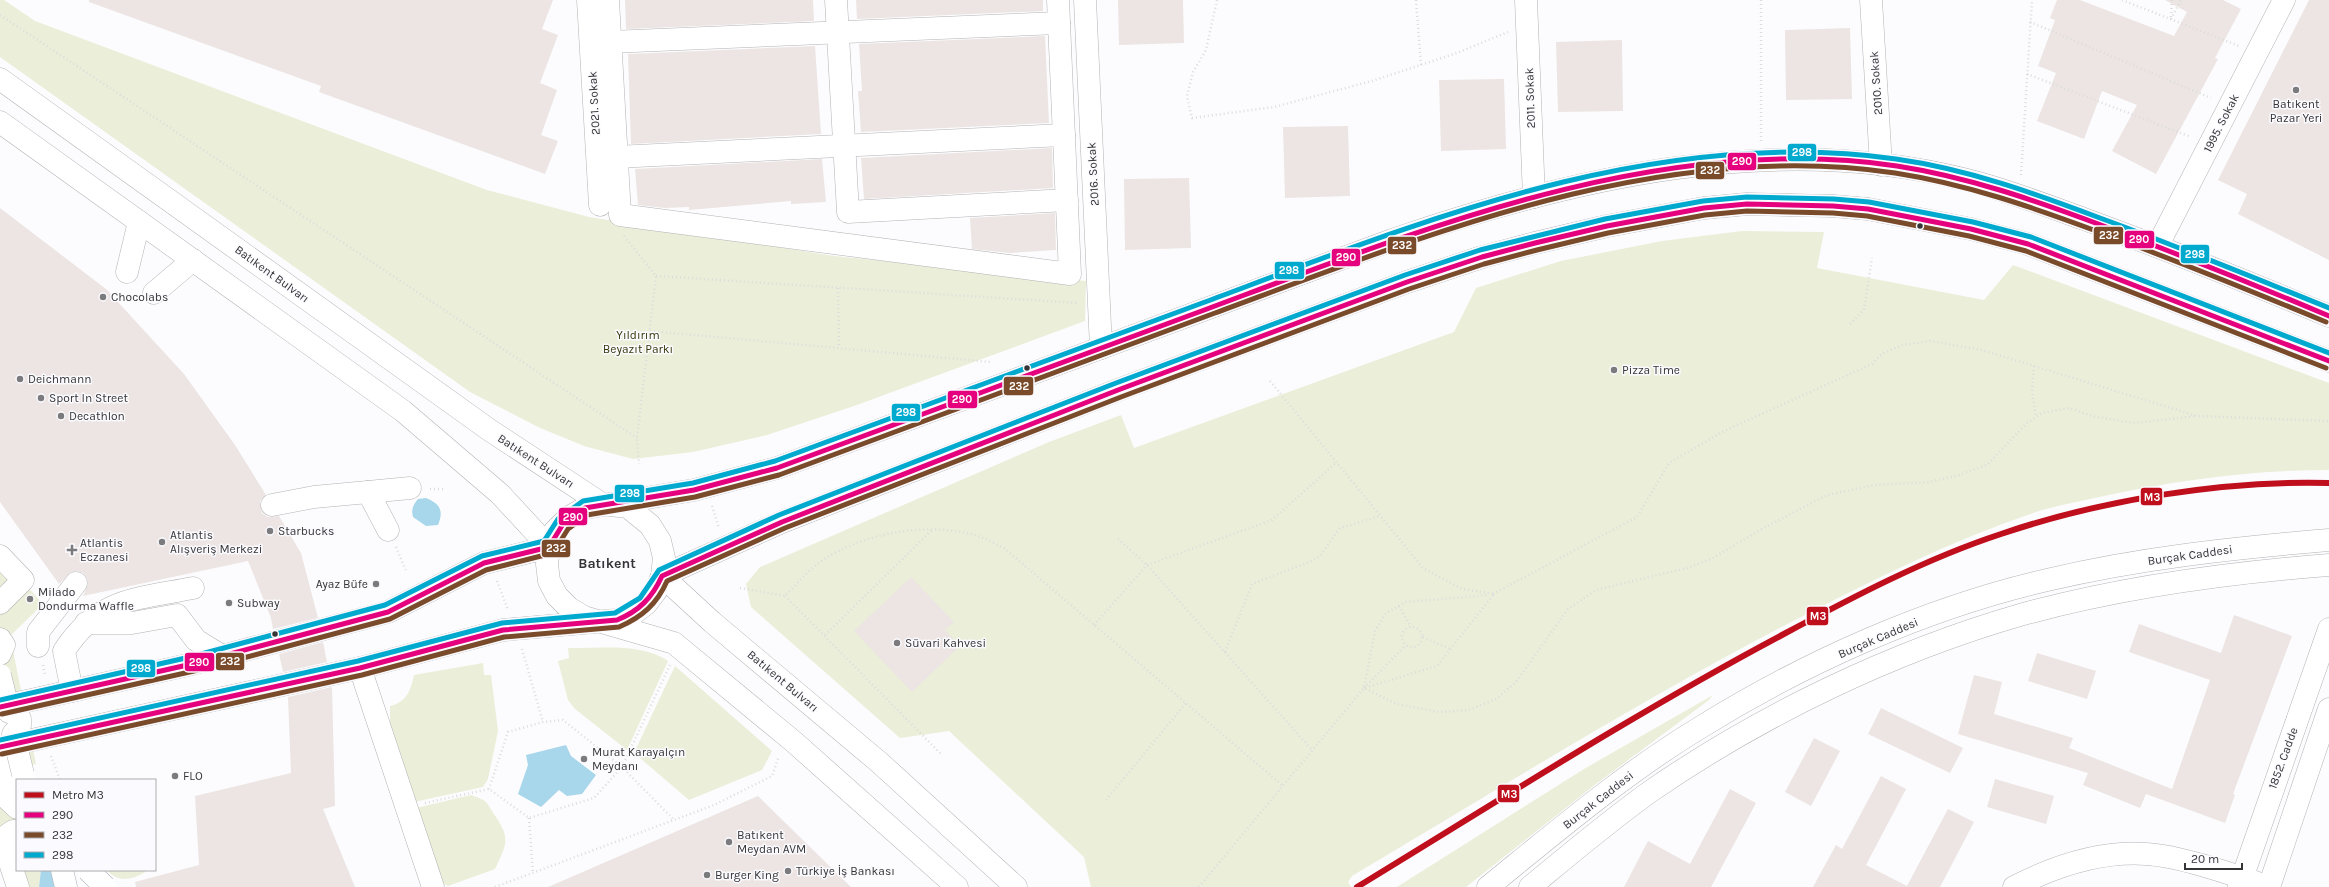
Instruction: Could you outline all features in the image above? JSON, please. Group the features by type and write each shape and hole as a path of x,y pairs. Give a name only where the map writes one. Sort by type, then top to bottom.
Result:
{"main road":[{"name":"2021. Sokak","path":"588,0 600,205"},
{"path":"608,0 620,215 1070,274 1058,0"},
{"path":"836,0 848,212 1067,200"},
{"name":"2016. Sokak","path":"1084,0 1101,348"},
{"name":"2011. Sokak","path":"1526,0 1534,197"},
{"name":"2010. Sokak","path":"1871,0 1881,165"},
{"name":"1995. Sokak","path":"2158,246 2284,0"},
{"path":"610,42 1059,23"},
{"name":"Batıkent Bulvarı","path":"0,79 488,430 602,504 628,507 650,525 660,540 664,558 662,576 712,622 880,763 1016,887"},
{"path":"0,122 403,411 500,494 549,547"},
{"path":"616,157 1064,135"},
{"path":"957,887 794,742 674,644 584,617 569,608 557,596 549,581 546,564 549,547 554,532 569,517 584,508 694,490 777,468 1392,240 1457,218 1604,180 1709,164 1761,160 1819,160 1881,165 1967,180 2019,196 2158,246 2329,316"},
{"path":"4,724 360,668 503,630 617,620 637,611 646,604 656,591 662,576 782,522 1118,390 1407,282 1482,257 1607,226 1704,208 1747,204 1833,206 1868,209 1971,229 2028,244 2329,361"},
{"path":"127,272 139,222"},
{"path":"154,293 193,260"},
{"path":"272,505 314,497 410,488"},
{"path":"368,492 388,530"},
{"name":"Burçak Caddesi","path":"1488,887 1602,796 1699,728 1780,683 1874,639 1955,607 2048,580 2154,560 2239,548 2329,540"},
{"path":"4,724 72,691 222,656 388,612 484,563 549,547"},
{"path":"0,556 23,580 2,605"},
{"name":"Burçak Caddesi","path":"1542,884 1651,792 1717,749 1807,700 1928,647 2021,615 2098,597 2238,572 2329,565"},
{"path":"38,646 38,632 76,583"},
{"path":"72,691 64,650 77,631 86,623 122,602 193,588"},
{"path":"86,623 132,622 177,615 196,640 222,656"},
{"name":"1852. Cadde","path":"2240,883 2329,629"},
{"path":"0,640 4,645 0,654"},
{"path":"360,668 433,887"},
{"path":"0,675 4,724 16,800"},
{"path":"2014,887 2061,867 2091,859 2133,854 2172,858 2240,883 2269,887 2329,709"},
{"path":"14,843 16,865"},
{"path":"17,871 18,887"},
{"path":"62,871 66,887"},
{"path":"89,871 105,887"}],"path":[{"path":"1218,0 1206,50 1193,72 1188,96 1192,118 1274,107 1372,81 1457,53 1527,24"},
{"path":"1416,0 1421,65"},
{"path":"1761,0 1761,160"},
{"path":"2019,196 2032,0"},
{"path":"2122,0 2257,53"},
{"path":"2171,20 2172,0"},
{"path":"2171,20 2181,0"},
{"path":"0,15 637,438"},
{"path":"2030,22 2230,106"},
{"path":"2027,74 2210,144"},
{"path":"623,235 656,276 637,438 639,464"},
{"path":"1850,324 1864,310 1872,258"},
{"path":"656,276 1099,305"},
{"path":"838,288 839,348"},
{"path":"650,331 991,362"},
{"path":"1364,688 1437,666 1494,594 1637,517 1669,463 1724,431 1872,364 1882,354 1902,345 1930,341 1982,350 2197,416"},
{"path":"2034,366 2032,391 2036,417"},
{"path":"1270,381 1423,568 1462,590 1494,594"},
{"path":"1364,688 1398,704 1440,712 1469,710 1496,699 1516,682 1568,609 1596,590 1687,568 1711,559 1762,528 1827,495 1876,485 1929,482 1959,476 1987,465 2027,423 2042,413 2069,408 2092,416 2134,423 2197,416 2329,421"},
{"path":"1094,625 1147,565 1272,520 1337,462"},
{"path":"711,503 721,532"},
{"path":"1225,652 1252,584 1314,560 1320,556 1340,528 1380,516"},
{"path":"388,530 406,571"},
{"path":"785,596 822,560 852,544 887,534 932,530 971,534 1004,548 1283,786"},
{"path":"825,635 932,530"},
{"path":"1118,539 1147,565 1312,750"},
{"path":"496,579 510,614"},
{"path":"740,588 785,596 942,755"},
{"path":"1364,688 1374,631 1386,613 1406,602 1494,594"},
{"path":"1399,606 1411,627 1420,631 1423,637 1450,649"},
{"path":"1411,627 1403,633 1402,640 1406,645 1415,647 1421,644 1423,637"},
{"path":"521,644 543,722"},
{"path":"1199,887 1364,688 1406,645"},
{"path":"529,818 594,798 622,767 672,661"},
{"path":"1106,800 1186,703"},
{"path":"489,789 508,732 543,722 563,720 622,767 674,820"},
{"path":"49,750 60,779"},
{"path":"495,887 714,805 772,776 780,755 785,758"},
{"path":"406,807 489,789 529,818 533,873"}],"green space":[{"name":"Yıldırım Beyazıt Parkı","path":"0,0 4,0 35,21 487,190 589,217 834,256 1086,281 1085,321 854,406 767,435 693,452 633,459 584,446 538,427 470,392 0,57"},
{"path":"1742,231 1824,232 1817,268 1984,300 2013,265 2329,383 2329,470 2301,470 2244,474 2132,490 2061,505 2036,512 1943,548 1795,620 1682,681 1352,876 1348,882 1351,887 1091,887 1084,857 949,731 900,738 751,607 746,584 760,567 1049,442 1121,415 1134,448 1454,332 1476,288 1561,261 1662,241"},
{"path":"0,556 43,604 10,636 36,764 11,770 0,750"},
{"path":"568,648 632,649 657,655 668,661 627,750 575,709 568,700 558,661 569,658"},
{"path":"483,663 484,675 491,675 498,731 488,779 483,787 414,802 390,732 390,706 400,702 407,695 414,675"},
{"path":"675,666 772,751 762,770 689,800 634,753"},
{"path":"1713,695 1709,700 1596,784 1466,887 1397,887 1584,769"},
{"path":"0,792 16,807 16,871 41,871 39,887 18,887 0,853"},
{"path":"471,795 486,803 501,825 505,837 504,848 495,869 448,886 442,883 416,808"},
{"path":"108,871 145,871 135,877 125,879 115,877"}],"water":[{"path":"426,498 438,505 440,508 441,515 438,525 426,526 413,517 412,509 415,503 418,499"},
{"path":"566,745 571,756 596,775 582,794 567,796 559,790 541,807 518,794 528,765 526,755"},
{"path":"41,871 56,871 58,887 39,887"}],"building":[{"path":"89,0 553,0 542,29 558,35 540,83 557,90 541,135 558,141 545,174 319,92 321,86 89,2"},
{"path":"625,0 813,0 814,21 626,29"},
{"path":"856,0 1043,0 1043,11 857,19"},
{"path":"1118,0 1183,0 1184,43 1119,45"},
{"path":"2057,0 2080,0 2174,36 2187,12 2165,0 2223,0 2241,9 2215,58 2218,59 2156,174 2112,151 2137,105 2102,91 2084,139 2037,121 2056,73 2038,66 2055,20 2050,18"},
{"name":"Batıkent Pazar Yeri","path":"2309,0 2329,0 2329,260 2238,214 2247,194 2218,180"},
{"path":"1850,28 1852,99 1786,100 1785,30"},
{"path":"1045,36 1049,123 861,132 858,91 862,91 859,44"},
{"path":"1622,40 1623,111 1558,112 1556,42"},
{"path":"815,46 821,134 631,144 628,54"},
{"path":"1504,79 1506,149 1441,151 1439,80"},
{"path":"1348,126 1350,196 1285,198 1283,127"},
{"path":"1052,148 1053,188 864,199 861,158"},
{"path":"822,159 826,202 791,204 791,201 689,210 689,207 665,208 638,205 635,169"},
{"path":"1189,178 1191,248 1125,250 1124,179"},
{"name":"Atlantis Alışveriş Merkezi","path":"0,208 106,289 184,374 235,445 266,495 260,501 262,513 268,517 279,516 301,553 318,618 273,629 271,618 248,561 83,596 88,584 87,578 83,573 77,571 71,572 59,584 0,502"},
{"path":"1055,213 1056,250 1010,253 972,249 970,218"},
{"path":"911,577 954,622 945,630 960,646 912,692 854,631"},
{"path":"2234,615 2292,636 2233,794 2235,795 2225,823 2146,794 2140,808 2083,785 2088,773 1958,734 1974,675 2002,682 1994,714 2073,738 2069,748 2172,789 2210,680 2129,652 2139,624 2221,653"},
{"path":"323,642 327,662 283,672 279,654"},
{"path":"2037,653 2096,671 2087,699 2028,681"},
{"path":"332,687 335,806 323,809 355,887 136,887 135,882 199,865 195,796 291,773 288,697"},
{"path":"1881,708 1963,748 1950,773 1868,734"},
{"path":"1814,738 1840,751 1811,806 1785,792"},
{"path":"1881,776 1906,789 1866,865 1907,886 1948,809 1974,822 1940,887 1813,887 1836,845 1842,849"},
{"path":"1995,779 2054,796 2046,824 1987,807"},
{"path":"1730,789 1756,803 1711,887 1624,887 1648,841 1690,864"},
{"name":"Batıkent Meydan AVM","path":"758,796 851,887 548,887"}],"metro line":[{"name":"M3","path":"1357,887 1621,726 1728,664 1862,593 1945,555 2001,534 2039,522 2121,502 2205,489 2248,485 2329,483"}],"transit line":[{"name":"298","path":"0,700 190,657 385,605 482,556 544,541 558,519 583,501 693,483 775,461 1372,240 1457,212 1543,187 1630,168 1718,155 1807,152 1896,159 1922,163 1974,175 2050,200 2186,251 2329,308"},
{"name":"290","path":"0,707 192,664 388,612 484,563 549,547 563,524 585,508 694,490 777,468 1373,248 1458,219 1545,194 1633,175 1721,162 1809,159 1897,166 1949,176 2026,198 2076,216 2187,258 2329,316"},
{"name":"232","path":"2,714 194,671 390,619 486,570 553,553 568,529 587,515 695,497 779,475 1379,253 1463,225 1548,200 1634,181 1721,169 1808,166 1895,173 1947,183 1998,197 2049,214 2241,287 2326,322"},
{"name":"298","path":"0,740 358,661 502,623 615,613 640,598 659,570 779,515 1116,383 1405,275 1480,250 1605,219 1703,201 1747,197 1834,199 1869,202 1973,222 2031,237 2329,353"},
{"name":"290","path":"0,747 360,668 503,630 617,620 632,612 644,603 654,591 662,576 782,522 1118,390 1407,282 1482,257 1607,226 1704,208 1747,204 1833,206 1868,209 1971,229 2028,244 2329,361"},
{"name":"232","path":"2,754 362,675 504,637 619,627 635,619 648,609 659,596 667,581 785,528 1121,397 1409,289 1484,264 1608,233 1705,215 1747,211 1833,213 1867,216 1969,236 2026,251 2326,368"}],"place":[{"name":"Batıkent Pazar Yeri","path":"2296,90"},
{"name":"Chocolabs","path":"103,297"},
{"name":"Pizza Time","path":"1614,370"},
{"name":"Deichmann","path":"20,379"},
{"name":"Sport In Street","path":"41,398"},
{"name":"Decathlon","path":"61,416"},
{"name":"Starbucks","path":"270,531"},
{"name":"Atlantis Alışveriş Merkezi","path":"162,542"},
{"name":"Atlantis Eczanesi","path":"72,550"},
{"name":"Ayaz Büfe","path":"376,584"},
{"name":"Milado Dondurma Waffle","path":"30,599"},
{"name":"Subway","path":"229,603"},
{"name":"Süvari Kahvesi","path":"897,643"},
{"name":"Murat Karayalçın Meydanı","path":"584,759"},
{"name":"FLO","path":"175,776"},
{"name":"Batıkent Meydan AVM","path":"729,842"},
{"name":"Türkiye İş Bankası","path":"788,871"},
{"name":"Burger King","path":"707,875"}],"district":[{"name":"Batıkent","path":"607,563"}]}
